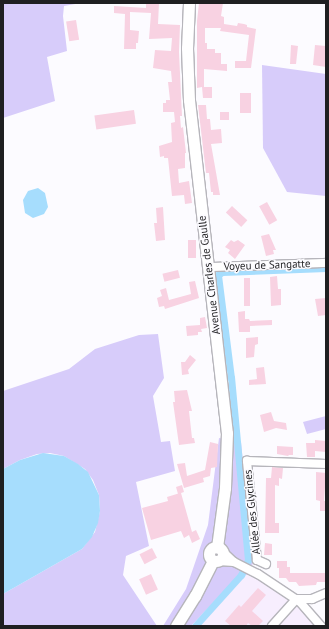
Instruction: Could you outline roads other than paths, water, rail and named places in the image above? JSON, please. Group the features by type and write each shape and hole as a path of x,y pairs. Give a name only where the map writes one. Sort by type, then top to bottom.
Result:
{"main road":[{"name":"Avenue Charles de Gaulle","path":"176,626 218,555 225,496 227,446 224,399 189,94 189,3"}],"street":[{"name":"Voyeu de Sangatte","path":"209,267 326,263"},
{"name":"Allée des Glycines","path":"266,564 257,560 247,461 326,464"},
{"path":"218,555 251,570 296,599 308,609 321,626"},
{"path":"272,626 296,599 308,599 323,595"},
{"path":"308,609 323,595"}],"water":[{"path":"38,188 45,193 48,207 44,214 33,218 25,213 23,200 28,191"},
{"path":"43,453 64,456 88,472 99,495 100,511 98,523 92,537 82,549 3,594 3,469 20,460"}],"waterway":[{"path":"195,626 241,575 248,560 231,378 218,275 222,272 326,268"}]}
